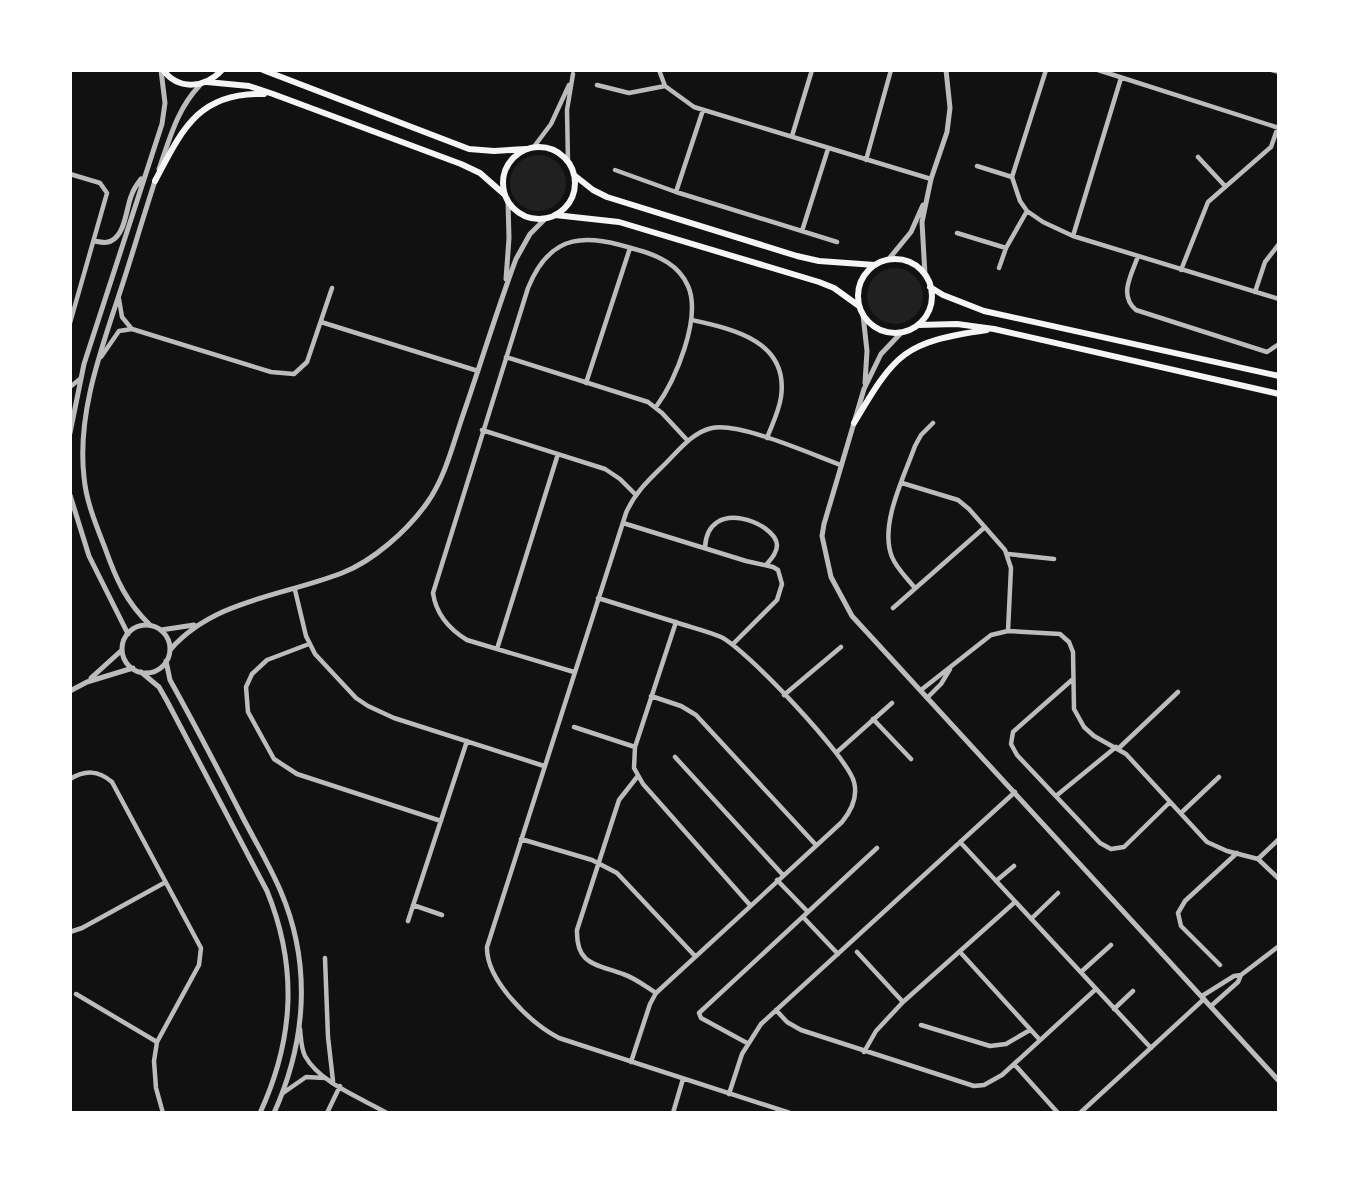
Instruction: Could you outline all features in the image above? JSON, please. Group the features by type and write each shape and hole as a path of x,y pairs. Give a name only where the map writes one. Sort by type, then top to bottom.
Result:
{"main road":[{"path":"162,70 182,84 249,86 461,164 480,173 522,215 533,219 545,219 565,208 573,196 574,175"},
{"path":"204,83 222,70"},
{"path":"263,70 469,149 553,150 568,162 574,175 607,197 797,256 820,261 875,265 888,260 905,261 916,266 925,275 930,287 930,308 918,326"},
{"path":"155,181 177,140 199,112 213,102 240,93 273,94"},
{"path":"506,198 503,181 506,168 514,157 530,148"},
{"path":"555,215 618,222 820,282 834,288 859,306"},
{"path":"875,265 862,280 858,293 859,306 863,315 877,329 889,333 901,333 918,326 957,324 994,329 1279,394"},
{"path":"930,287 976,309 1279,376"},
{"path":"854,423 886,372 909,351 936,338 994,329"}],"street":[{"path":"70,433 72,404 165,110 162,70"},
{"path":"659,70 665,86 679,98 703,110 931,179"},
{"path":"792,135 812,70"},
{"path":"866,160 891,70"},
{"path":"925,275 922,222 931,179 947,132 950,108 946,70"},
{"path":"1046,70 1012,177 1020,201 1027,211 1073,236 1279,299"},
{"path":"1098,70 1278,128 1270,147 1225,186 1204,209 1181,270"},
{"path":"1272,70 1279,72"},
{"path":"530,148 560,108 574,72"},
{"path":"568,162 566,119 574,72"},
{"path":"1073,236 1121,78"},
{"path":"170,650 161,630 150,625 130,605 116,577 91,511 83,477 83,439 98,362 175,122 184,103 204,83"},
{"path":"597,85 629,93 665,86"},
{"path":"676,192 703,110"},
{"path":"802,231 828,148"},
{"path":"1198,157 1225,186"},
{"path":"976,166 1012,177"},
{"path":"94,241 104,243 116,238 132,193 146,170"},
{"path":"615,170 676,192 837,242"},
{"path":"70,174 100,183 106,189 70,323"},
{"path":"888,260 911,232 929,189"},
{"path":"505,289 509,238 506,198"},
{"path":"999,268 1006,248 1027,211"},
{"path":"141,672 158,669 166,661 170,650 200,623 259,598 295,590 345,572 373,555 404,529 428,502 444,468 521,247 545,219"},
{"path":"957,233 1006,248"},
{"path":"574,672 477,644 457,634 439,614 433,593 482,430 533,276 549,254 561,246 582,239 605,240 630,247 667,261 680,272 689,287 693,303 692,320 671,384 656,407"},
{"path":"1255,292 1265,262 1279,244"},
{"path":"586,383 630,247"},
{"path":"1138,256 1126,290 1127,299 1136,310 1267,352 1279,344"},
{"path":"98,362 119,331 132,329 285,375 294,374 307,362 332,288"},
{"path":"119,296 122,317 132,329"},
{"path":"863,315 867,351 864,389"},
{"path":"692,320 737,331 763,346 773,356 779,369 782,393 767,438"},
{"path":"321,322 478,371"},
{"path":"901,333 881,354 864,389 841,465 822,536 831,577 852,616 1279,1081"},
{"path":"506,357 640,398 656,407 688,441"},
{"path":"70,387 80,379"},
{"path":"915,588 893,559 889,539 890,519 918,440 933,423"},
{"path":"790,1113 548,1033 530,1017 493,974 487,947 598,598 635,494 688,441 701,432 722,427 767,438 841,465"},
{"path":"482,430 605,469 635,494"},
{"path":"497,649 558,454"},
{"path":"902,483 958,500 1007,554 1011,568 1008,631"},
{"path":"70,495 89,556 128,634"},
{"path":"705,547 709,530 722,518 755,523 768,531 776,541 776,551 766,565"},
{"path":"623,523 775,568 780,574 782,584 779,595 773,605 733,644"},
{"path":"893,608 985,527"},
{"path":"1007,554 1054,559"},
{"path":"295,590 309,644 321,663 345,688 368,706 394,718 544,766"},
{"path":"598,598 676,622 733,644 837,752 854,782 854,799 848,815 656,993 631,1062"},
{"path":"676,622 635,747 633,759 637,777 750,905"},
{"path":"161,630 200,623"},
{"path":"87,682 122,650 128,634 138,626 150,625"},
{"path":"921,690 991,635 1008,631 1054,632 1065,637 1073,652 1074,709 1080,722 1094,736 1117,747 1208,842 1258,859 1279,879"},
{"path":"309,644 267,660 252,674 246,687 248,712 274,759 297,774 441,821"},
{"path":"784,695 841,647"},
{"path":"122,650 125,660 159,687 167,701 270,898 282,938 289,984 288,1016 283,1052 260,1113"},
{"path":"166,661 170,680 278,885 288,911 299,954 302,982 300,1028 302,1049 306,1058 326,1078 387,1113"},
{"path":"70,691 87,682 133,668"},
{"path":"927,698 941,684 951,668"},
{"path":"1074,679 1017,726 1011,738 1017,755 1100,843 1111,849 1124,847 1170,801"},
{"path":"1056,796 1117,747 1178,692"},
{"path":"652,696 681,706 696,715 816,845"},
{"path":"837,752 892,703"},
{"path":"873,719 912,759"},
{"path":"574,727 635,747"},
{"path":"408,921 467,741"},
{"path":"675,757 783,875"},
{"path":"70,779 83,772 96,772 112,782 201,948 199,965 157,1042 154,1061 156,1088 163,1113"},
{"path":"637,777 619,800 577,930 576,942 580,953 597,967 631,977 656,993"},
{"path":"1181,813 1219,777"},
{"path":"729,1094 747,1043 761,1024 1015,792"},
{"path":"521,839 599,863 626,880 695,956"},
{"path":"1258,859 1279,839"},
{"path":"960,842 1151,1048"},
{"path":"747,1043 701,1018 699,1013 877,848"},
{"path":"1220,965 1181,926 1178,913 1185,901 1237,853"},
{"path":"996,881 1014,866"},
{"path":"778,880 808,912"},
{"path":"70,932 164,883"},
{"path":"1031,919 1058,893"},
{"path":"864,1052 876,1031 903,1002 1015,902"},
{"path":"413,905 443,915"},
{"path":"803,917 838,954"},
{"path":"1081,972 1111,945"},
{"path":"1080,1113 1203,998 1231,977 1241,975 1279,946"},
{"path":"857,952 903,1002"},
{"path":"960,952 1040,1040"},
{"path":"325,958 333,1082"},
{"path":"1211,1006 1238,982 1241,975"},
{"path":"776,1010 801,1030 974,1086 993,1082 1096,989"},
{"path":"1114,1009 1133,991"},
{"path":"76,994 157,1042"},
{"path":"921,1025 990,1046 1006,1044 1030,1030"},
{"path":"274,1113 293,1063 300,1028"},
{"path":"1014,1064 1058,1113"},
{"path":"282,1094 306,1077 326,1078"},
{"path":"673,1113 683,1079"},
{"path":"327,1113 340,1086"}],"shaded area":[{"path":"538,155 549,157 558,163 564,172 564,194 558,203 549,209 538,211 527,209 518,203 512,194 510,183 512,172 518,163 527,157"},
{"path":"889,268 901,268 911,272 919,280 923,296 919,312 911,320 901,324 889,324 879,320 871,312 867,302 867,290 871,280 879,272"}]}
